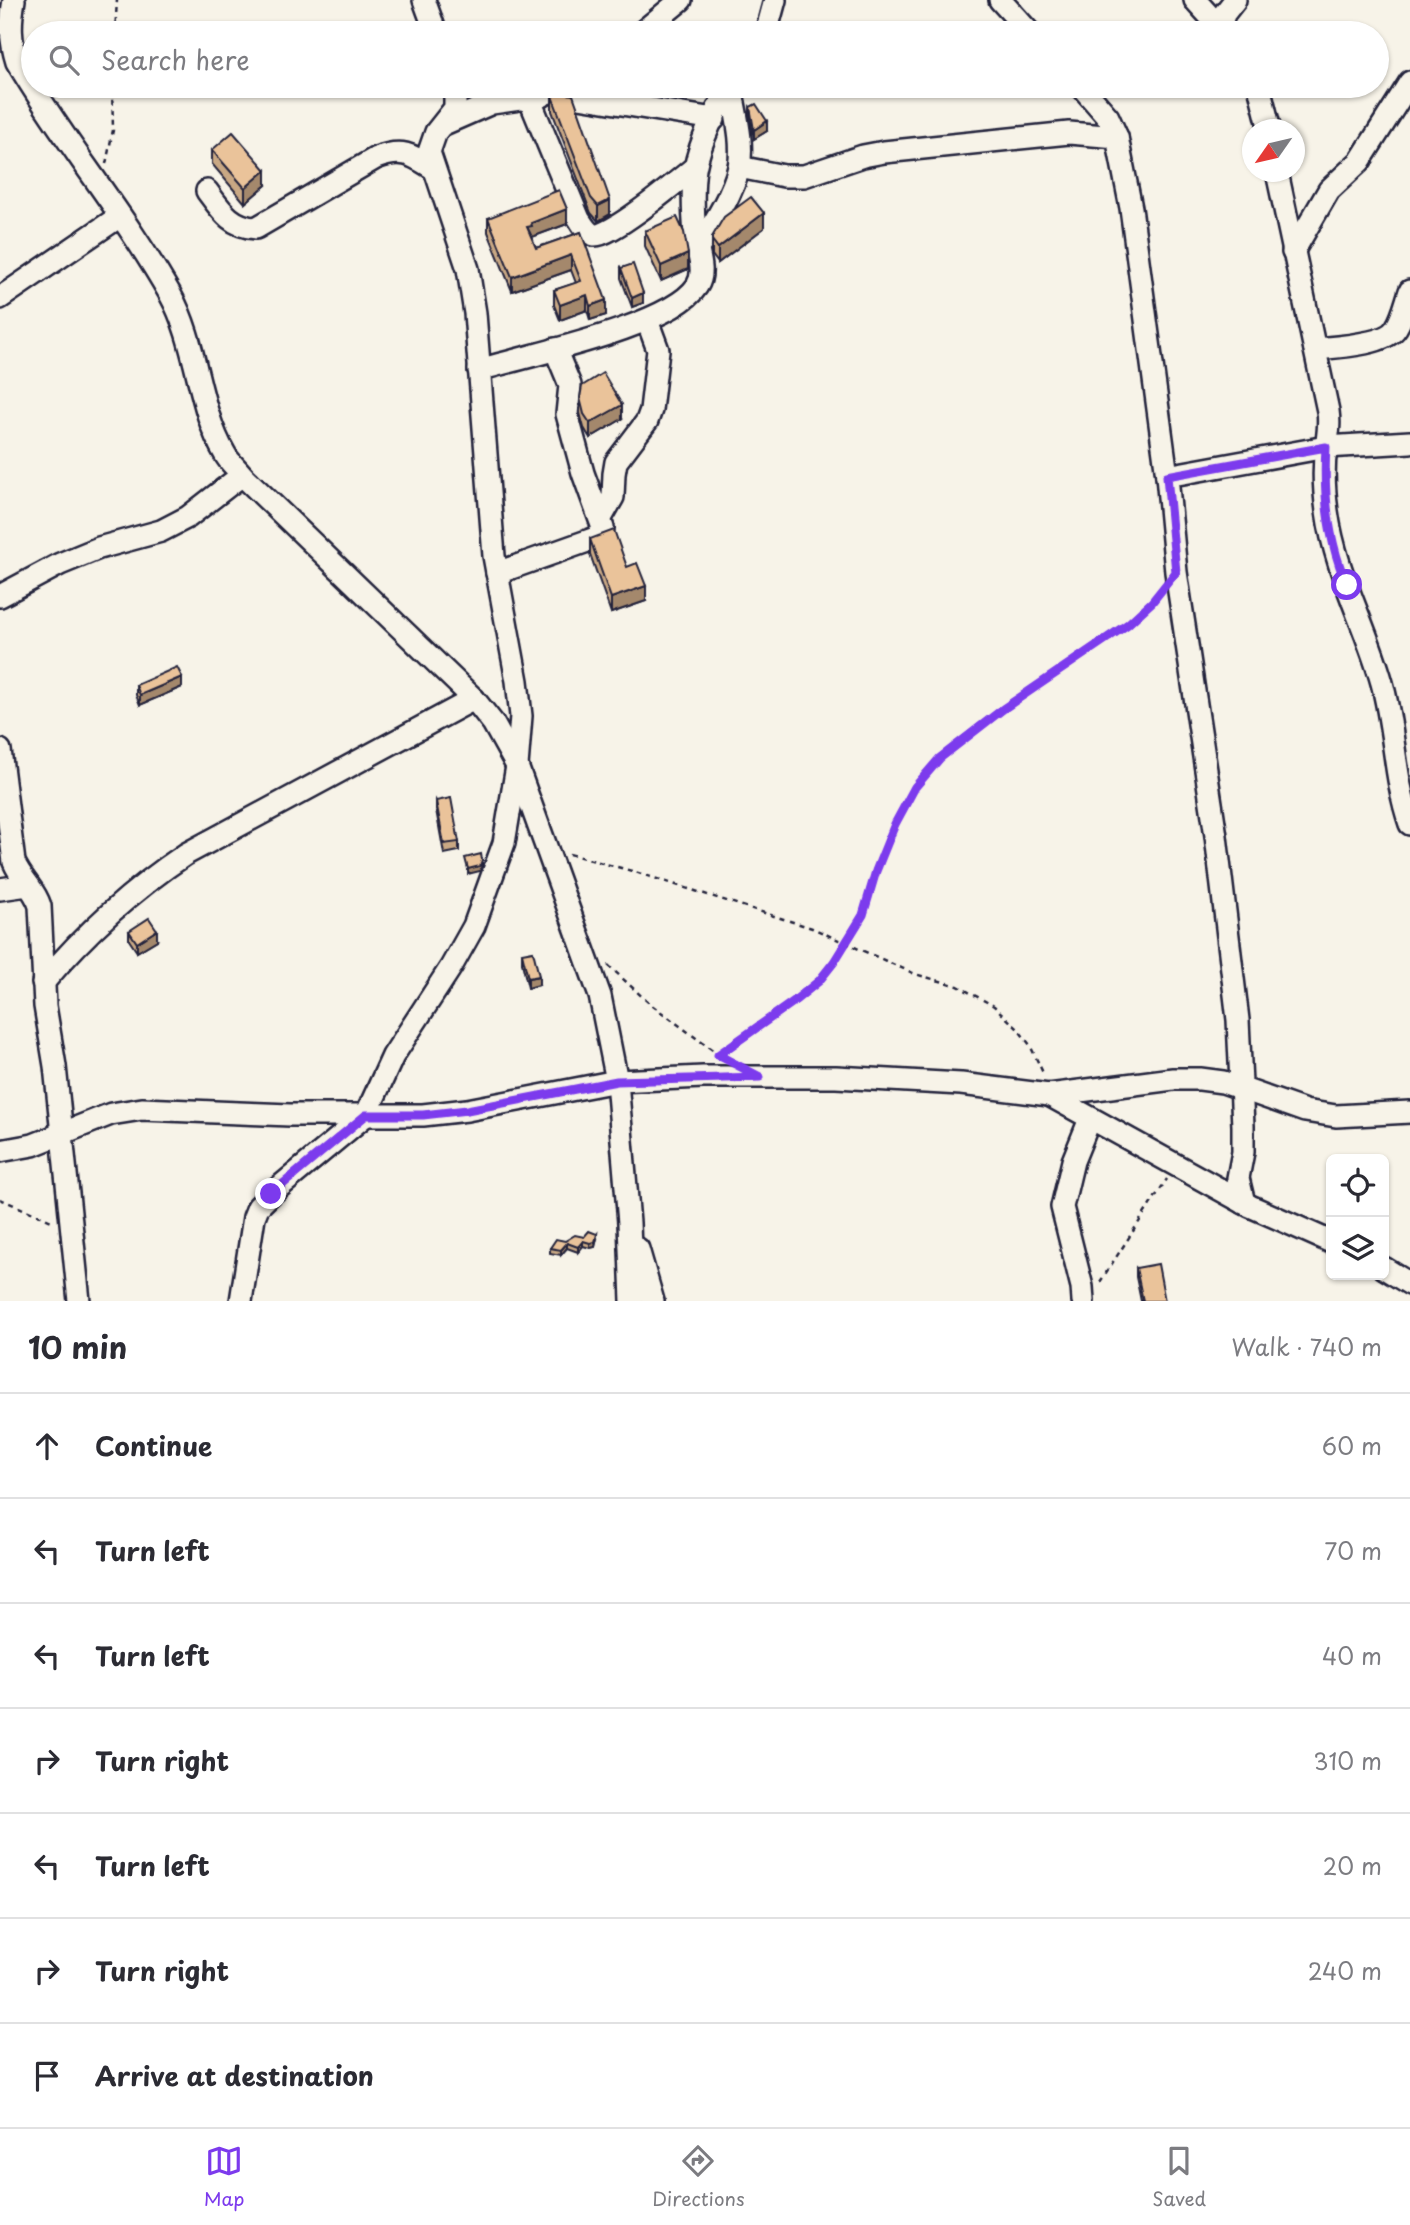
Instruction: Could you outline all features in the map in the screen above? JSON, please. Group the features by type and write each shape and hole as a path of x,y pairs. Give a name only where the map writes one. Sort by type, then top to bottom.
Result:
{"street":[{"path":"13,0 7,53 21,73"},
{"path":"424,0 432,21"},
{"path":"656,21 681,0"},
{"path":"769,21 775,0"},
{"path":"1000,0 1019,21"},
{"path":"1195,0 1215,21"},
{"path":"1224,21 1224,14 1235,0"},
{"path":"1293,252 1329,190 1360,161 1410,82"},
{"path":"39,98 120,216 170,295 192,346 215,432 225,455 242,475 474,699 492,723 517,766 600,996 617,1081 629,1223 632,1301"},
{"path":"241,1301 254,1217 258,1207 366,1115 393,1056 451,967 474,926 504,843 517,766 521,716 509,628 497,573 486,478 475,313 468,269 429,152 436,132 455,108 455,98"},
{"path":"444,124 492,103 529,98 579,219 589,232 596,235 604,234 623,223 695,167"},
{"path":"608,98 714,119"},
{"path":"479,370 647,320 670,307 697,286 701,276 693,198 695,167 725,98"},
{"path":"697,250 724,202 738,167 740,142 733,98"},
{"path":"1091,98 1108,117 1117,137 1132,208 1167,476 1176,572 1216,836 1238,1020 1243,1088 1243,1152 1238,1178 1244,1203"},
{"path":"1262,98 1267,119"},
{"path":"738,167 784,176 804,176 863,156 884,152 1069,133 1117,137"},
{"path":"207,191 223,212 241,228 256,228 376,158 393,152 406,153 434,169"},
{"path":"1279,182 1329,419 1324,483 1332,541 1339,567 1383,684 1397,778 1410,824"},
{"path":"0,298 120,216"},
{"path":"1315,349 1364,343 1383,338 1395,331 1410,291"},
{"path":"601,518 613,497 616,462 647,421 651,410 658,350 647,320"},
{"path":"497,573 593,539 600,535 603,528 583,473 567,414 570,385 555,349"},
{"path":"1167,476 1326,447 1410,442"},
{"path":"0,596 86,553 161,531 188,517 242,475"},
{"path":"43,983 101,921 146,880 176,860 474,699"},
{"path":"0,750 14,862 37,894 40,906 43,983 55,1066 79,1301"},
{"path":"0,889 28,885"},
{"path":"0,1151 33,1145 111,1114 142,1109 290,1115 423,1115 467,1110 617,1081 703,1077 835,1077 961,1083 1049,1096 1173,1079 1223,1082 1305,1111 1336,1116 1410,1112"},
{"path":"1049,1096 1244,1203 1326,1240"},
{"path":"1090,1119 1073,1161 1062,1207 1082,1287 1090,1294"},
{"path":"629,1223 653,1301"},
{"path":"1389,1271 1410,1284"}],"path":[{"path":"116,21 117,0"},
{"path":"106,165 113,130 112,98"},
{"path":"718,1055 763,1025 819,981 847,943 863,915 876,871 895,824 915,787 940,758 1003,709 1128,624 1152,602 1176,572"},
{"path":"547,851 593,859 812,928 915,974 958,985 994,1006 1017,1028 1030,1045 1042,1069 1049,1096"},
{"path":"604,962 649,1003 725,1059"},
{"path":"1090,1294 1176,1164"},
{"path":"0,1199 72,1231"}],"building":[{"path":"553,98 574,98 610,200 598,206 591,198"},
{"path":"756,104 767,121 754,130 750,107"},
{"path":"233,132 266,170 245,188 212,150"},
{"path":"559,190 567,209 527,227 536,248 581,232 606,300 590,306 587,295 560,305 554,290 581,281 571,255 512,277 488,218"},
{"path":"751,197 764,213 718,248 712,237 724,217"},
{"path":"677,217 684,232 688,254 661,266 645,231"},
{"path":"633,264 643,293 632,298 621,268"},
{"path":"603,373 622,405 590,423 584,414 580,398 582,386"},
{"path":"614,530 627,567 637,563 646,586 611,598 590,539"},
{"path":"177,667 182,677 140,695 136,685"},
{"path":"451,798 459,842 444,844 436,801"},
{"path":"481,854 480,866 468,869 465,858"},
{"path":"149,918 157,930 137,943 129,931"},
{"path":"533,951 539,976 528,978 522,953"},
{"path":"589,1231 597,1234 595,1242 583,1241 578,1247 567,1243 561,1250 550,1248 556,1239 565,1241 575,1235 584,1237"},
{"path":"1158,1264 1165,1301 1143,1301 1136,1268"}],"route":[{"path":"271,1194 366,1115 423,1115 467,1110 617,1081 760,1077 718,1055 793,1002 819,981 834,962 863,915 876,871 895,824 915,787 940,758 1003,709 1128,624 1152,602 1176,572 1167,476 1326,447 1324,483 1327,512 1339,567 1347,585"}]}
